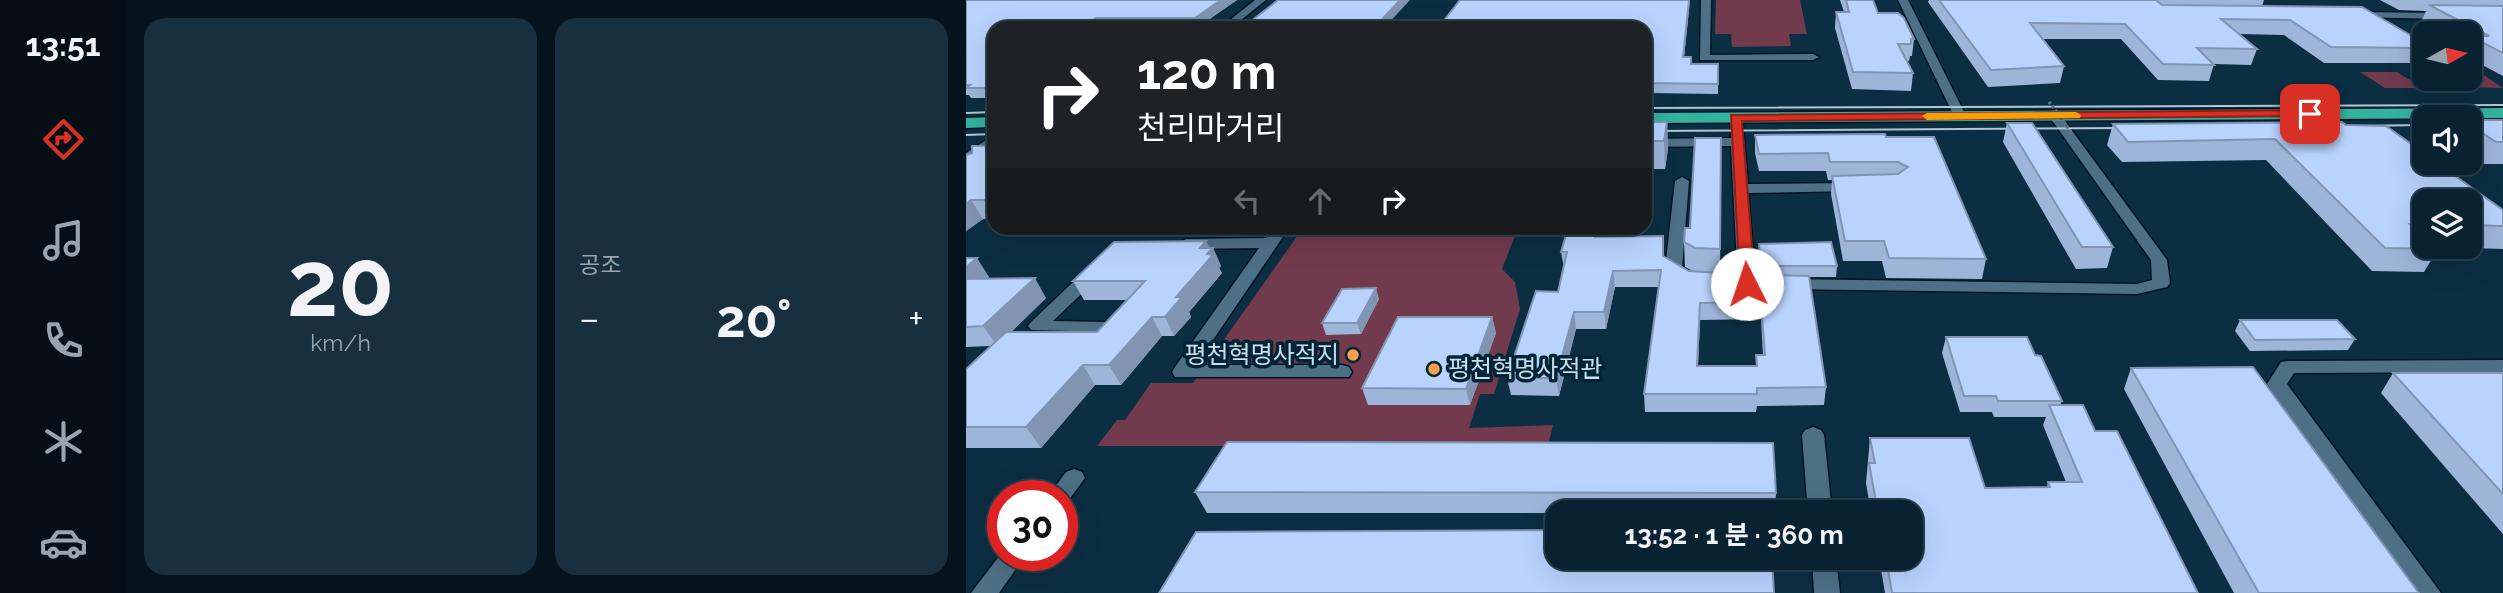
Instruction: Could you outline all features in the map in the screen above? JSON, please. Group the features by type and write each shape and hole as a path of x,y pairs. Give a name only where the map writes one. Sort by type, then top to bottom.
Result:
{"highway":[{"path":"1652,118 1960,116 2052,109 2503,113"},
{"path":"966,123 987,122"}],"street":[{"path":"1234,21 1261,0"},
{"path":"1706,0 1704,58 1813,58"},
{"path":"1903,0 1960,116"},
{"path":"2342,15 2459,16"},
{"path":"1725,282 2137,289 2161,283 2160,260 2052,109"},
{"path":"1735,118 1740,189 1761,284"},
{"path":"1652,143 1737,142"},
{"path":"966,159 987,144"},
{"path":"1682,181 1673,270 1691,280 1702,281"},
{"path":"1740,189 1870,187"},
{"path":"1169,244 1276,235"},
{"path":"1276,235 1182,372 1342,372"},
{"path":"1107,328 1037,326 1110,257"},
{"path":"2428,593 2277,384 2288,367 2503,366"},
{"path":"1813,435 1819,500"},
{"path":"1825,570 1827,593"},
{"path":"984,593 1001,571"}],"path":[{"path":"2052,109 2071,132"}],"shaded area":[{"path":"1716,0 1800,0 1807,34 1789,34 1791,46 1732,47 1731,34 1715,34"},
{"path":"2360,72 2397,72 2412,81 2412,88 2385,88"},
{"path":"2482,74 2503,88 2482,87"},
{"name":"평천혁명사적지","path":"1298,235 1515,235 1502,269 1515,282 1520,309 1494,394 1480,394 1469,428 1553,425 1548,446 1097,446 1117,420 1125,420 1151,383 1193,383"}],"building":[{"path":"966,0 1221,0 1195,18 987,21 987,88 966,88 970,85 966,85"},
{"path":"1278,0 1400,0 1380,21 1251,21"},
{"path":"1460,0 1689,0 1683,57 1691,57 1691,64 1718,64 1718,84 1652,83 1652,21 1444,21"},
{"path":"1846,0 1873,0 1878,13 1898,13 1904,18 1914,39 1911,39 1911,44 1898,44 1913,73 1853,72 1836,12 1849,12"},
{"path":"1939,0 2156,0 2162,5 2362,7 2412,36 2412,48 2331,47 2290,20 2221,19 2257,49 2197,48 2214,65 2163,64 2125,24 2030,23 2064,66 1991,70"},
{"path":"2429,5 2503,6 2503,53 2482,42 2482,36 2489,36 2482,32 2482,21 2460,21"},
{"path":"2482,120 2503,120 2503,142 2496,142 2482,133"},
{"path":"1652,122 1667,122 1664,141 1652,141"},
{"path":"2342,122 2346,125 2386,126 2412,144 2412,175 2454,175 2474,189 2412,189 2412,249 2385,248 2275,139 2128,142 2113,124"},
{"path":"2007,123 2032,123 2113,247 2082,247"},
{"path":"1885,134 1886,137 1934,137 1986,259 1889,258 1884,241 1845,241 1832,176 1898,174 1908,167 1898,162 1830,162 1828,153 1759,154 1755,135"},
{"path":"1695,138 1721,138 1720,249 1695,248 1684,242 1685,228 1690,228"},
{"path":"972,146 987,146 987,200 971,200 966,204 966,155 972,153"},
{"path":"2482,195 2503,210 2503,226 2482,225"},
{"path":"1566,235 1663,236 1663,256 1689,271 1720,273 1720,281 1764,281 1764,275 1809,276 1826,387 1757,388 1757,394 1644,394 1661,270 1613,271 1604,312 1574,312 1556,378 1507,378 1536,291 1558,292 1567,252 1561,252","holes":["1761,302 1765,355 1756,355 1757,366 1697,366 1700,303"]},
{"path":"1206,241 1200,248 1213,248 1207,254 1213,255 1176,297 1182,297 1165,317 1152,317 1109,365 1083,365 1026,427 966,427 966,369 1006,332 1097,332 1145,281 1073,281 1114,242"},
{"path":"1831,242 1837,266 1761,266 1759,244"},
{"path":"966,258 977,258 966,267"},
{"path":"1035,278 983,326 966,327 966,279"},
{"path":"1376,288 1357,323 1322,323 1342,289"},
{"name":"평천혁명사적관","path":"1398,317 1492,317 1466,389 1362,388"},
{"path":"2240,320 2337,320 2355,339 2255,340"},
{"path":"1946,337 2027,337 2035,355 2041,356 2062,401 1998,401 1996,396 1964,396"},
{"path":"2253,367 2419,593 2259,593 2131,368"},
{"path":"2393,373 2503,373 2503,494"},
{"path":"2049,405 2083,405 2095,431 2117,431 2198,593 1892,593 1888,570 1923,570 1923,500 1876,500 1869,463 1875,463 1870,438 1969,438 1985,488 2050,487 2048,482 2082,482"},
{"path":"1227,442 1773,443 1776,493 1195,492"},
{"path":"1545,530 1545,570 1773,570 1774,593 1159,593 1196,532"}],"tram line":[{"path":"1652,108 2503,105"},
{"path":"966,113 987,112"},
{"path":"2352,126 2412,125"},
{"path":"1652,131 2131,128"},
{"path":"966,135 987,134"}],"slow traffic":[{"path":"1927,116 2076,115"}],"place":[{"name":"평천혁명사적지","path":"1353,355"},
{"name":"평천혁명사적관","path":"1434,369"}],"route":[{"path":"1747,284 1735,118 2310,114"}]}
